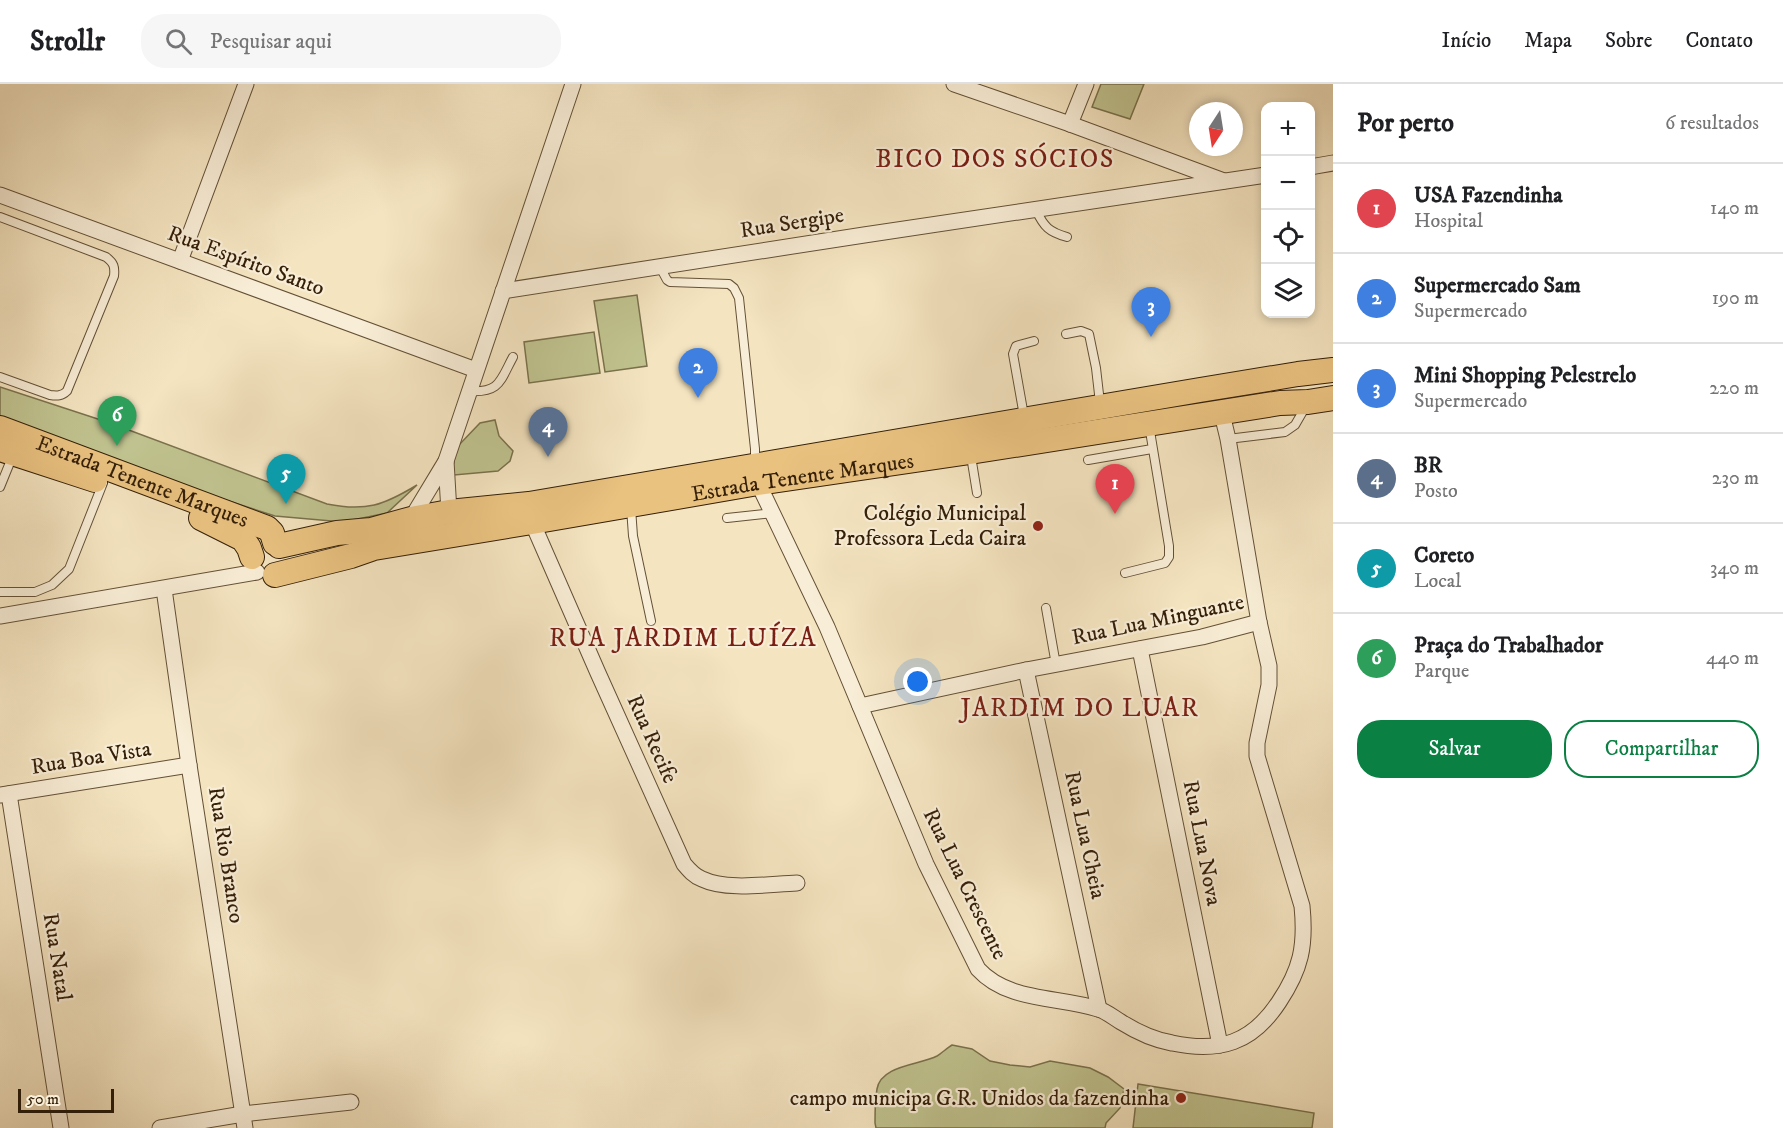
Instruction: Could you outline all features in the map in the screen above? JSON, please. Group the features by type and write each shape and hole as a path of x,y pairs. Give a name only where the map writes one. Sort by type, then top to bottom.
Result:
{"main road":[{"name":"Estrada Tenente Marques","path":"7,451 191,513 243,539 259,566 351,556 374,548 405,542 631,505 757,474 1024,421 1277,377 1333,370"},
{"name":"Estrada Tenente Marques","path":"0,428 267,528 277,544 337,533 371,530 449,512 529,504 757,474 970,452 1222,414 1280,403 1333,398"},
{"path":"405,542 415,536 446,531 449,512"},
{"path":"259,566 257,546 262,543 277,544"}],"street":[{"path":"180,261 246,84"},
{"path":"411,519 446,461 573,84"},
{"path":"954,84 1227,182"},
{"path":"1070,124 1086,84"},
{"path":"1315,166 1333,163"},
{"name":"Rua Sergipe","path":"503,291 1261,176"},
{"name":"Rua Espírito Santo","path":"0,195 476,370"},
{"name":"Rua Lua Minguante","path":"860,706 1026,670 1202,637 1259,622 1222,414"},
{"path":"446,461 449,512"},
{"name":"Rua Lua Crescente","path":"757,474 826,627 926,864 978,969 987,979 1008,990 1099,1009 1151,1038 1171,1043 1192,1046 1220,1045 1251,1034 1271,1013 1295,976 1303,944 1302,906 1257,756 1257,743 1269,685 1269,666 1259,622"},
{"name":"Rua Recife","path":"532,522 684,864 700,879 714,884 797,883"},
{"path":"0,616 216,580 259,566"},
{"name":"Rua Rio Branco","path":"164,589 244,1121"},
{"name":"Rua Lua Nova","path":"1140,649 1220,1045"},
{"name":"Rua Lua Cheia","path":"1026,670 1099,1009"},
{"name":"Rua Boa Vista","path":"4,794 189,765"},
{"name":"Rua Natal","path":"4,794 62,1128"},
{"path":"160,1128 244,1121 351,1102"}],"lane":[{"path":"1036,210 1042,224 1054,233 1067,237"},
{"path":"0,217 106,257 115,268 114,276 67,392 58,396 50,395 0,377"},
{"path":"660,267 670,282 729,284 739,298 757,474"},
{"path":"1066,334 1081,331 1089,334 1101,407"},
{"path":"1024,421 1013,354 1016,346 1034,341"},
{"path":"469,391 489,390 498,385 513,357"},
{"path":"1228,440 1285,432 1295,425 1308,402"},
{"path":"1125,573 1165,563 1169,557 1149,424"},
{"path":"1088,460 1152,449"},
{"path":"0,487 7,451"},
{"path":"970,452 977,493"},
{"path":"0,592 35,592 52,585 69,569 104,483"},
{"path":"631,505 633,536 651,621"},
{"path":"727,518 773,513"},
{"path":"1046,608 1056,664"}],"green space":[{"path":"1101,84 1144,84 1130,119 1092,107"},
{"path":"637,295 647,366 605,372 594,301"},
{"path":"594,332 600,373 529,383 524,342"},
{"path":"0,387 110,423 327,504 353,507 374,505 394,498 417,485 387,513 343,522 275,516 96,458 0,420"},
{"path":"495,420 499,436 513,451 510,461 498,471 454,475 452,470 457,447 480,423"},
{"path":"952,1045 972,1049 990,1061 1010,1065 1030,1067 1050,1061 1090,1068 1108,1077 1124,1089 1120,1108 1106,1123 1105,1128 876,1128 876,1097 880,1081 893,1070 930,1059"},
{"name":"campo municipa G.R. Unidos da fazendinha","path":"1138,1084 1314,1113 1312,1128 1133,1128"}],"place":[{"name":"Mini Shopping Pelestrelo","path":"1151,337"},
{"name":"Supermercado Sam","path":"698,398"},
{"name":"Praça do Trabalhador","path":"117,446"},
{"name":"BR","path":"548,457"},
{"name":"Coreto","path":"286,504"},
{"name":"USA Fazendinha","path":"1115,514"},
{"name":"Colégio Municipal Professora Leda Caira","path":"1038,526"},
{"name":"campo municipa G.R. Unidos da fazendinha","path":"1181,1098"}],"district":[{"name":"BICO DOS SÓCIOS","path":"995,159"},
{"name":"RUA JARDIM LUÍZA","path":"683,638"},
{"name":"JARDIM DO LUAR","path":"1080,708"}]}
